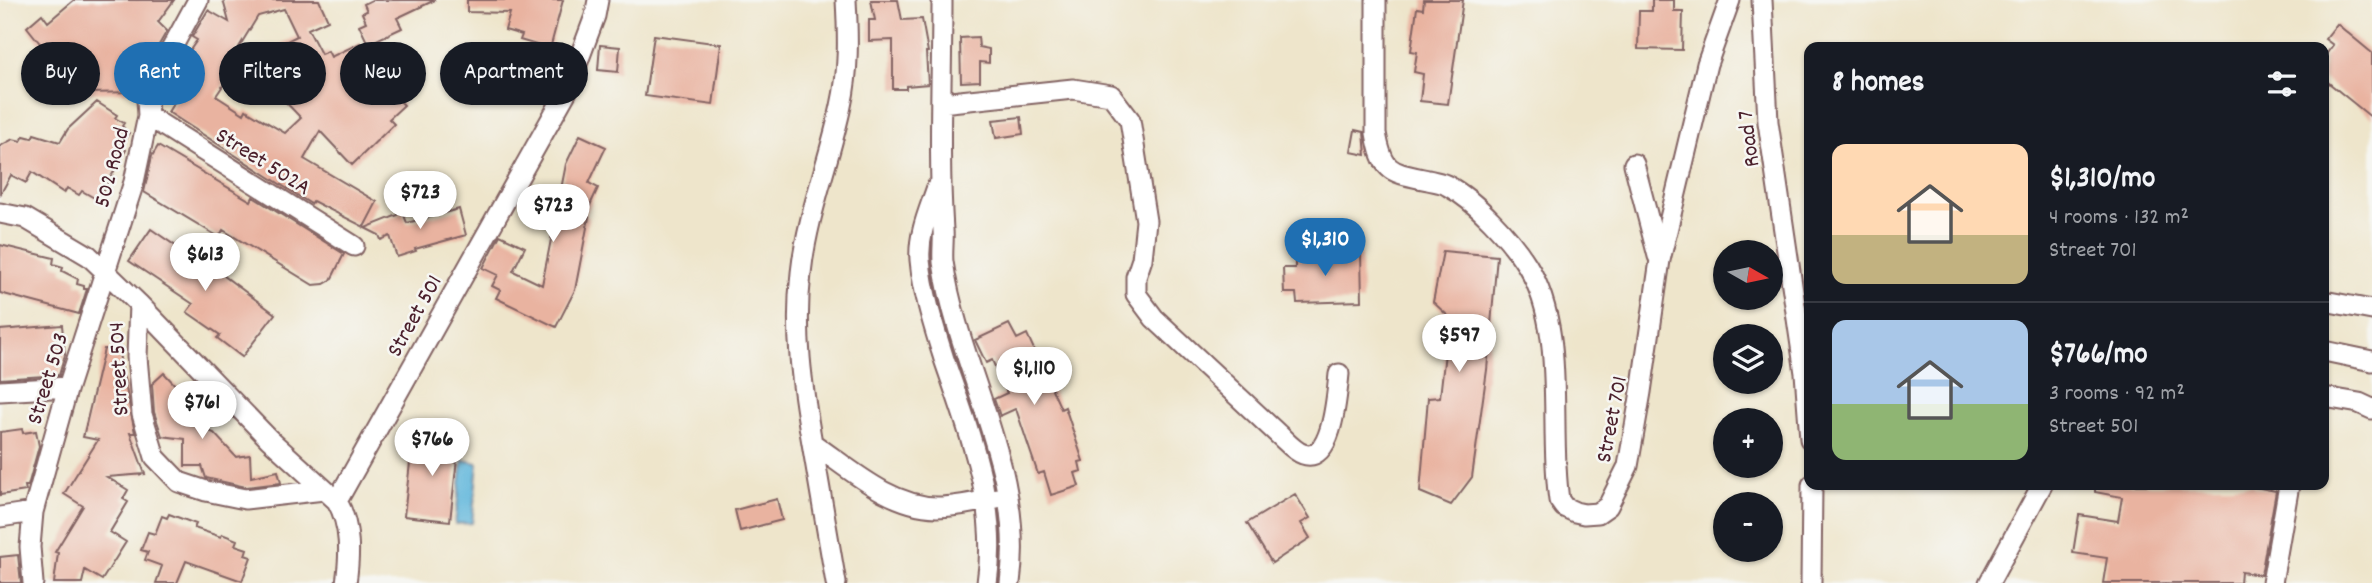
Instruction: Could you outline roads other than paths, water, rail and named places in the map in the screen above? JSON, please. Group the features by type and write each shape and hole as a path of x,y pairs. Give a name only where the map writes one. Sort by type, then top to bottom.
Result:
{"street":[{"name":"502 Road","path":"105,272 134,182 148,116 147,99 150,88 198,0"},
{"name":"Street 501","path":"330,496 567,91 595,16 598,0"},
{"path":"835,583 800,369 798,321 801,271 811,220 841,106 849,52 846,0"},
{"path":"942,0 940,180 943,258 951,304 996,443 1008,496 1013,526 1010,583"},
{"name":"Street 701","path":"1376,0 1376,133 1385,165 1398,174 1445,184 1462,194 1496,227 1526,263 1538,285 1550,339 1556,484 1559,500 1564,507 1575,512 1598,513 1608,506 1628,467 1660,260 1707,64 1730,0"},
{"name":"Road 7","path":"1762,0 1769,122 1804,366"},
{"path":"941,103 1005,94 1073,89 1111,95 1130,120 1146,221 1142,258 1136,276 1136,294 1154,318 1278,434 1306,456 1313,455 1323,446 1330,434 1339,374"},
{"name":"Street 502A","path":"148,116 354,246"},
{"path":"1634,164 1660,260"},
{"path":"940,180 922,232 920,259 929,310 975,450 986,500 990,527 987,583"},
{"path":"0,213 25,218 60,236 89,256 269,439 330,496 344,513 349,543 346,583"},
{"name":"Street 503","path":"33,583 30,547 33,512 68,387 105,272"},
{"path":"2329,302 2372,310"},
{"name":"Street 504","path":"139,304 137,357 142,414 155,457 179,482 245,499 330,496"},
{"path":"2329,353 2372,361"},
{"path":"0,391 68,387"},
{"path":"2329,398 2358,403 2372,409"},
{"path":"812,443 890,496 909,503 936,507 968,505 1008,496"},
{"path":"1811,583 1812,490"},
{"path":"1989,583 2039,490"},
{"path":"2272,583 2288,490"},
{"path":"0,517 33,512"}],"water":[{"path":"463,460 478,463 472,523 455,524"}]}
